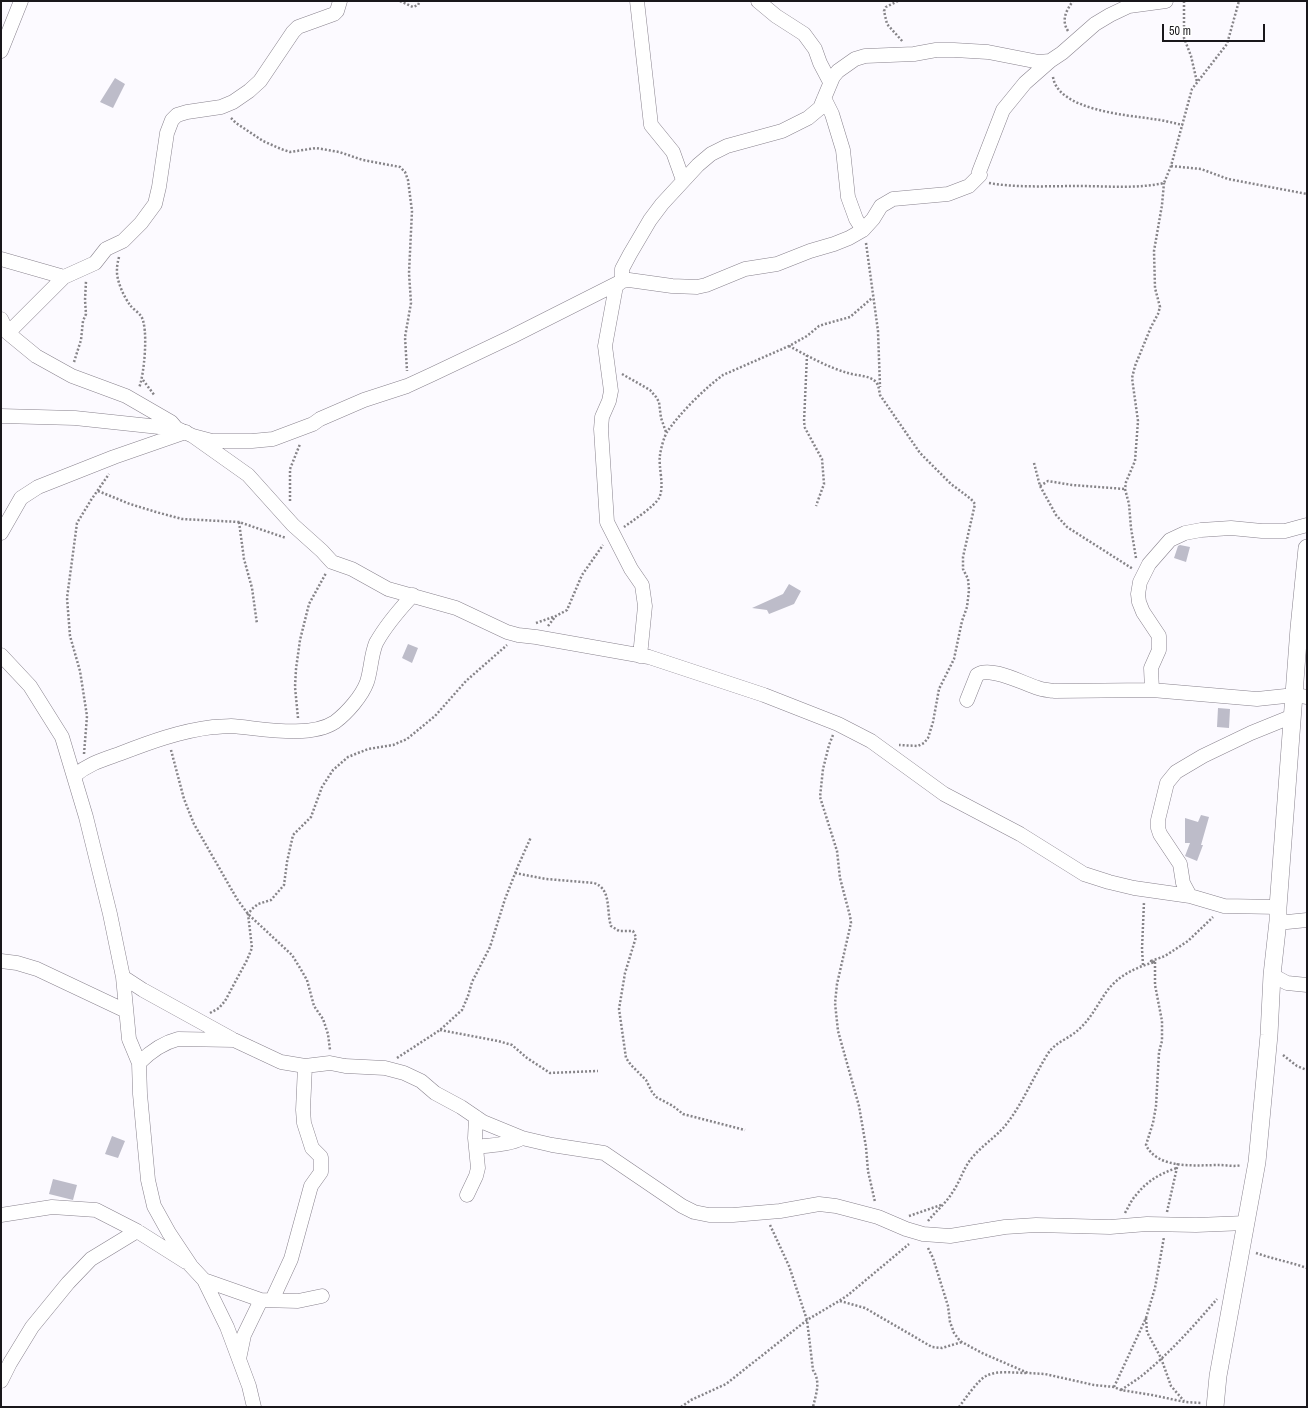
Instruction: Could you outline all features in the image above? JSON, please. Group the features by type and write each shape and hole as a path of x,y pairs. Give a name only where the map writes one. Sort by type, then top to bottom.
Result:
{"street":[{"path":"1,51 21,1"},
{"path":"8,333 64,278 94,263 106,249 123,241 141,223 154,204 159,187 167,134 172,120 177,115 187,112 221,108 249,91 260,81 292,32 298,27 334,14 337,11 340,1"},
{"path":"637,1 651,125 673,152 683,180"},
{"path":"758,1 807,37 815,49 820,63 830,82"},
{"path":"1,416 75,418 186,432 212,441 252,441 273,439 313,424 320,419 364,400 406,386 511,338 622,281 629,280 685,287 706,285 749,268 777,264 810,251 834,244 863,230 873,219 878,208 885,203 899,198 938,196 969,186 980,176 979,172 1003,110 1025,83 1101,20 1119,10 1137,5 1166,1"},
{"path":"622,281 622,269 638,240 662,204 698,165 711,154 738,142 771,134 795,125 816,112 820,108 830,82 838,71 850,62 860,57 872,55 914,54 936,50 969,50 1035,61 1050,61"},
{"path":"824,98 832,114 843,150 848,197 856,219 863,230"},
{"path":"1,259 64,278"},
{"path":"622,281 616,286 608,324 605,346 611,391 609,401 602,417 601,429 607,522 631,569 642,585 645,606 640,656"},
{"path":"1,319 8,333 36,356 72,375 126,396 171,422 248,475 293,525 332,562 352,569 388,589 456,608 507,632 518,635 649,657 764,695 838,724 871,741 944,794 1020,834 1084,874 1109,882 1190,896 1224,906 1278,914 1287,922 1307,920"},
{"path":"1,533 21,498 32,491 126,453 186,432"},
{"path":"1152,690 1152,668 1159,650 1159,638 1139,602 1138,594 1149,564 1170,540 1185,533 1201,530 1231,528 1262,531 1285,531 1307,525"},
{"path":"1216,1405 1218,1376 1236,1284 1257,1162 1269,1035 1272,975 1293,716 1301,696 1299,628 1307,548"},
{"path":"79,772 168,736 196,729 230,726 257,730 298,731 326,728 353,705 366,683 376,645 392,617 413,595"},
{"path":"1,655 30,686 62,737 79,772 86,817 110,914 123,977 129,1039 139,1063 140,1094 148,1180 154,1206 169,1233 191,1266 204,1280 227,1327 254,1407"},
{"path":"967,700 977,675 980,673 989,672 1003,675 1040,689 1054,691 1152,690 1257,699 1301,696"},
{"path":"1190,896 1183,883 1180,864 1160,834 1158,828 1158,820 1167,783 1176,772 1203,756 1251,733 1293,716"},
{"path":"1,961 17,963 37,969 126,1012"},
{"path":"1272,975 1287,983 1307,985"},
{"path":"123,977 143,990 234,1040 281,1062 305,1066 330,1064 385,1068 404,1073 421,1081 435,1093 461,1107 483,1122 522,1138 552,1145 604,1153 682,1206 694,1212 709,1215 759,1213 794,1209 819,1204 836,1206 883,1219 922,1234 950,1236 1004,1227 1036,1225 1110,1227 1147,1224 1196,1225 1246,1222"},
{"path":"139,1063 150,1052 169,1041 178,1039 234,1040"},
{"path":"239,1359 244,1336 291,1259 311,1186 321,1171 321,1157 312,1148 304,1123 303,1110 305,1066"},
{"path":"467,1195 478,1168 475,1138 476,1117"},
{"path":"477,1148 517,1141 522,1138"},
{"path":"1,1215 52,1207 96,1210 137,1230 191,1266"},
{"path":"1,1381 32,1327 68,1283 91,1259 137,1230"},
{"path":"204,1280 267,1300 298,1301 322,1296"}],"path":[{"path":"400,1 413,7 418,5 420,1"},
{"path":"898,1 886,7 884,11 886,21 914,54"},
{"path":"1073,1 1067,8 1065,14 1066,26 1071,35 1078,38"},
{"path":"1184,1 1184,38 1191,56 1197,82"},
{"path":"1143,577 1134,552 1129,504 1125,489 1134,461 1138,421 1132,378 1134,366 1160,307 1155,288 1154,251 1162,205 1164,183 1171,166 1192,89 1226,44 1239,1"},
{"path":"1050,61 1054,83 1059,90 1080,105 1126,116 1153,119 1183,125"},
{"path":"221,108 236,123 262,141 281,149 290,152 316,148 339,152 363,160 400,167 405,172 410,188 412,211 409,261 411,303 405,337 406,386"},
{"path":"1171,166 1201,169 1228,179 1307,194"},
{"path":"980,176 982,179 990,183 1014,185 1130,187 1164,183"},
{"path":"863,230 878,331 880,395"},
{"path":"123,241 116,270 120,288 131,306 142,316 146,340 143,380 136,392 130,397 126,396"},
{"path":"72,375 75,357 81,340 83,321 86,314 86,280 94,263"},
{"path":"198,1019 219,1008 225,1001 252,948 248,914 258,904 272,900 284,885 293,835 311,817 322,786 333,770 348,757 368,749 393,745 406,739 435,716 466,681 526,627 556,616 567,610 582,575 604,545 613,535 644,512 660,496 660,455 666,433 699,395 720,377 789,346 807,336 819,326 850,317 872,298"},
{"path":"789,346 807,356 848,373 869,377 874,381 879,387 880,395 920,453 951,484 971,499 975,504 963,557 963,569 968,579 967,607 962,621 954,658 939,689 933,722 928,738 924,743 918,746 896,745"},
{"path":"807,356 804,422 805,428 822,459 824,484 816,506"},
{"path":"606,359 613,368 624,376 650,390 656,397 659,402 661,418 666,433"},
{"path":"293,525 289,496 290,469 301,441 313,424"},
{"path":"79,772 87,716 80,671 70,636 67,598 77,523 126,453"},
{"path":"1034,463 1040,486 1056,515 1067,527 1143,577"},
{"path":"1040,486 1048,481 1072,485 1125,489"},
{"path":"98,491 130,504 182,519 239,522 288,539"},
{"path":"239,522 244,559 252,588 257,624"},
{"path":"298,731 295,681 300,640 309,604 332,562"},
{"path":"838,724 829,745 823,769 820,797 837,851 840,878 851,923 837,984 835,1003 838,1031 859,1106 866,1147 868,1171 883,1219 941,1205"},
{"path":"168,736 184,799 194,824 237,899 248,914 292,955 307,980 314,1006 322,1019 328,1034 330,1064"},
{"path":"385,1068 400,1056 440,1030 462,1010 472,982 490,947 505,899 531,837"},
{"path":"515,873 546,879 594,883 604,889 608,901 611,926 619,931 633,931 636,937 625,973 619,1009 626,1058 646,1080 656,1097 673,1106 683,1114 744,1130"},
{"path":"1143,965 1142,948 1145,889"},
{"path":"1224,906 1188,941 1165,956 1152,961 1155,962 1155,986 1162,1021 1162,1041 1159,1052 1156,1106 1153,1123 1146,1145 1150,1152 1169,1162 1236,1166 1257,1162"},
{"path":"680,1407 690,1400 726,1384 807,1320 839,1301 922,1234 929,1220 952,1194 962,1172 970,1160 1007,1124 1014,1114 1050,1050 1077,1031 1091,1017 1107,991 1116,981 1127,973 1143,965 1155,962"},
{"path":"440,1030 498,1041 512,1046 550,1073 598,1071"},
{"path":"1269,1035 1276,1050 1297,1066 1307,1070"},
{"path":"1114,1388 1146,1318 1155,1288 1160,1266 1168,1205 1178,1163"},
{"path":"1110,1227 1119,1220 1144,1186 1164,1172 1177,1168"},
{"path":"759,1213 771,1226 789,1266 807,1320 813,1370 817,1377 818,1384 813,1407"},
{"path":"922,1234 933,1258 948,1306 950,1322 954,1333 962,1342 982,1353 1028,1373"},
{"path":"1243,1240 1254,1253 1307,1268"},
{"path":"1121,1390 1138,1378 1161,1358 1192,1328 1220,1296 1236,1284"},
{"path":"839,1301 865,1308 932,1347 942,1348 962,1342"},
{"path":"1146,1318 1147,1332 1161,1358 1171,1386 1185,1402"},
{"path":"959,1407 985,1376 995,1374 1028,1373 1045,1374 1185,1402 1216,1405"}],"building":[{"path":"115,78 125,84 113,108 100,102"},
{"path":"1178,546 1190,547 1186,562 1174,558"},
{"path":"789,584 801,591 794,604 769,614 767,610 752,608 783,594"},
{"path":"408,644 418,648 412,663 402,658"},
{"path":"1218,708 1230,709 1229,728 1217,727"},
{"path":"1201,815 1209,817 1201,845 1203,845 1197,861 1185,856 1190,843 1185,843 1185,818 1198,822"},
{"path":"112,1136 125,1141 118,1158 105,1154"},
{"path":"53,1179 77,1185 73,1200 49,1194"}]}
